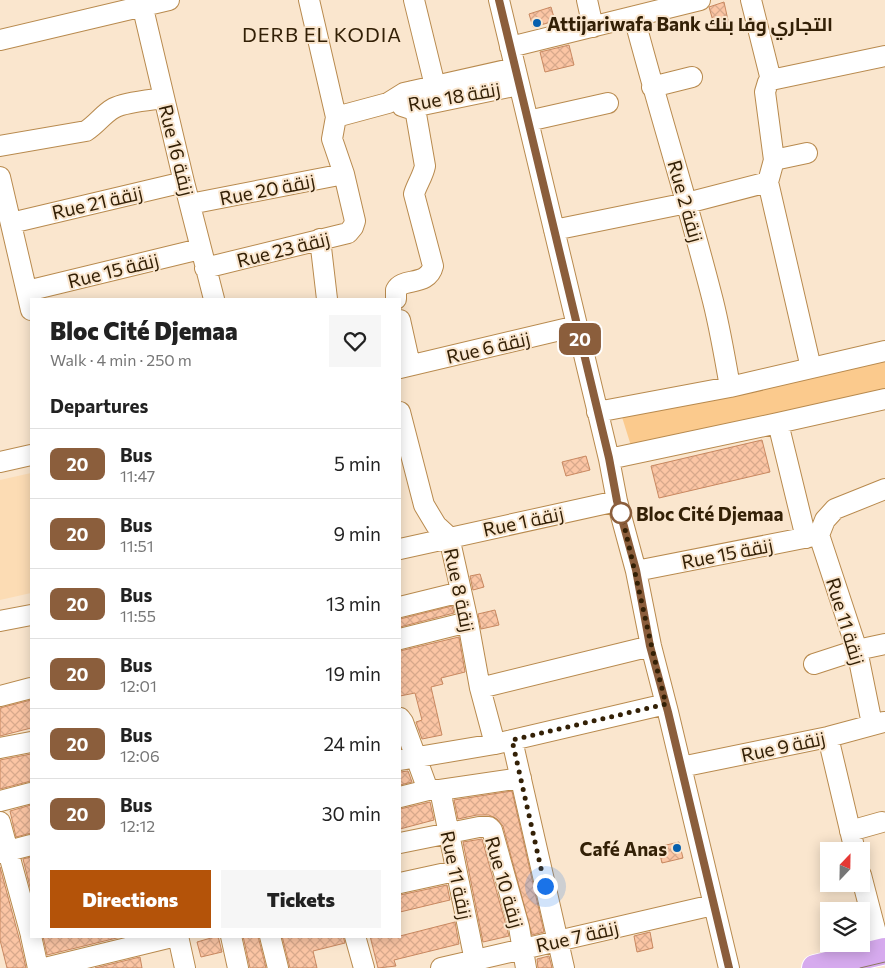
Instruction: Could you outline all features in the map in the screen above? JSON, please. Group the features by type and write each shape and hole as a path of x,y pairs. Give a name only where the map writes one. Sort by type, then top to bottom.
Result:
{"main road":[{"path":"815,968 883,951"}],"street":[{"path":"0,40 142,4 170,0"},
{"path":"310,0 336,117 332,139 344,174"},
{"path":"414,0 437,94"},
{"path":"499,0 609,458 617,501 636,570 650,646 666,704 729,968"},
{"path":"587,0 594,26"},
{"path":"510,47 700,0"},
{"path":"751,0 771,80"},
{"name":"Rue 16 زنقة","path":"142,4 200,249 214,298"},
{"name":"Rue 2 زنقة","path":"634,16 652,87 687,203 714,304 730,387"},
{"path":"811,368 768,182 774,160 765,92 768,82 771,80 885,56"},
{"name":"Rue 18 زنقة","path":"336,117 388,103 408,108 414,98 517,76"},
{"path":"652,87 692,77"},
{"path":"0,146 86,131 116,106 164,98"},
{"path":"396,298 396,290 400,286 425,278 432,272 433,266 414,194 425,166 414,98"},
{"path":"528,121 608,103"},
{"path":"774,160 807,153"},
{"name":"Rue 20 زنقة","path":"190,204 344,174"},
{"name":"Rue 23 زنقة","path":"205,268 348,233 353,227 354,221 344,174"},
{"path":"0,177 8,232 29,301"},
{"name":"Rue 21 زنقة","path":"8,232 184,182"},
{"path":"554,230 687,203 768,182"},
{"path":"320,239 327,298"},
{"name":"Rue 15 زنقة","path":"39,298 200,249"},
{"name":"Rue 6 زنقة","path":"405,367 576,326"},
{"path":"401,329 405,367"},
{"path":"597,412 730,387 885,351"},
{"path":"609,458 778,423 885,398"},
{"name":"Rue 8 زنقة","path":"401,416 424,506 436,525 449,537 468,622 480,688 520,778 564,968"},
{"name":"Rue 11 زنقة","path":"778,423 817,531 879,723"},
{"path":"0,462 30,455"},
{"name":"Rue 15 زنقة","path":"636,570 817,531 835,509 885,489"},
{"name":"Rue 1 زنقة","path":"401,549 617,501"},
{"path":"401,606 461,592"},
{"path":"0,621 30,614"},
{"path":"401,639 468,622"},
{"path":"814,664 857,650 885,644"},
{"path":"480,688 650,646"},
{"path":"0,696 30,688"},
{"path":"408,759 503,742 666,704"},
{"name":"Rue 11 زنقة","path":"401,719 403,722 408,759 434,790 448,833 475,960"},
{"name":"Rue 9 زنقة","path":"681,767 828,737 879,723"},
{"path":"828,737 853,842"},
{"path":"0,748 30,742"},
{"path":"401,797 434,790 520,778"},
{"path":"0,800 30,793"},
{"path":"0,822 4,852 26,889 30,923"},
{"path":"850,831 882,822"},
{"name":"Rue 10 زنقة","path":"401,843 485,826 489,827 492,830 519,927 524,959"},
{"path":"4,852 30,845"},
{"path":"401,883 455,871"},
{"path":"866,892 883,951"},
{"name":"Rue 7 زنقة","path":"441,968 475,960 524,959 558,940 713,905"},
{"path":"32,938 38,968"},
{"path":"45,968 169,938"},
{"path":"178,938 185,968"},
{"path":"231,938 238,968"},
{"path":"270,938 278,968"},
{"path":"356,938 364,968"}],"shaded area":[{"path":"885,357 885,392 632,449 622,417 731,390"},
{"path":"30,473 30,593 0,600 0,480"}],"building":[{"path":"724,2 729,25 715,28 709,7"},
{"path":"551,7 555,21 533,27 529,14"},
{"path":"569,45 574,65 545,72 540,52"},
{"path":"762,440 770,472 659,498 651,466"},
{"path":"586,456 590,470 566,476 562,462"},
{"path":"480,574 484,587 473,590 470,576"},
{"path":"452,606 454,613 401,627 401,619"},
{"path":"495,610 499,625 481,629 478,614"},
{"path":"459,637 465,672 441,678 443,684 431,687 442,735 422,739 416,722 422,720 415,693 401,696 401,651"},
{"path":"30,700 30,728 0,736 0,708"},
{"path":"30,754 30,781 0,789 0,760"},
{"path":"408,771 412,782 401,785 401,772"},
{"path":"512,791 544,932 532,935 503,826 497,819 489,815 477,815 458,819 454,800"},
{"path":"430,802 434,820 401,829 401,809"},
{"path":"30,805 30,833 16,837 10,811"},
{"path":"482,839 509,936 483,942 463,842"},
{"path":"679,842 683,858 662,863 658,847"},
{"path":"30,857 30,887 23,859"},
{"path":"0,867 26,968 7,968 0,940"},
{"path":"447,885 450,900 401,912 401,895"},
{"path":"455,922 459,944 394,960 396,966 378,968 370,938 401,938 401,936"},
{"path":"650,932 653,948 637,952 634,936"},
{"path":"43,938 117,938 47,955"},
{"path":"218,938 222,952 201,957 197,942"},
{"path":"243,938 258,938 266,968 250,968"},
{"path":"282,938 344,938 345,943 313,951 317,968 290,968"},
{"path":"549,956 552,968 538,968 537,959"},
{"path":"140,957 142,968 95,968"}],"tram line":[{"path":"860,968 885,962"}],"bus line":[{"name":"20","path":"499,0 609,458 617,501 636,570 650,646 668,712 729,968"}],"place":[{"name":"Attijariwafa Bank التجاري وفا بنك","path":"537,23"},
{"name":"Bloc Cité Djemaa","path":"621,513"},
{"name":"Café Anas","path":"677,848"}],"district":[{"name":"DERB EL KODIA","path":"322,34"}],"route":[{"path":"545,886 512,740 666,704 650,646 636,570 621,513"}]}
